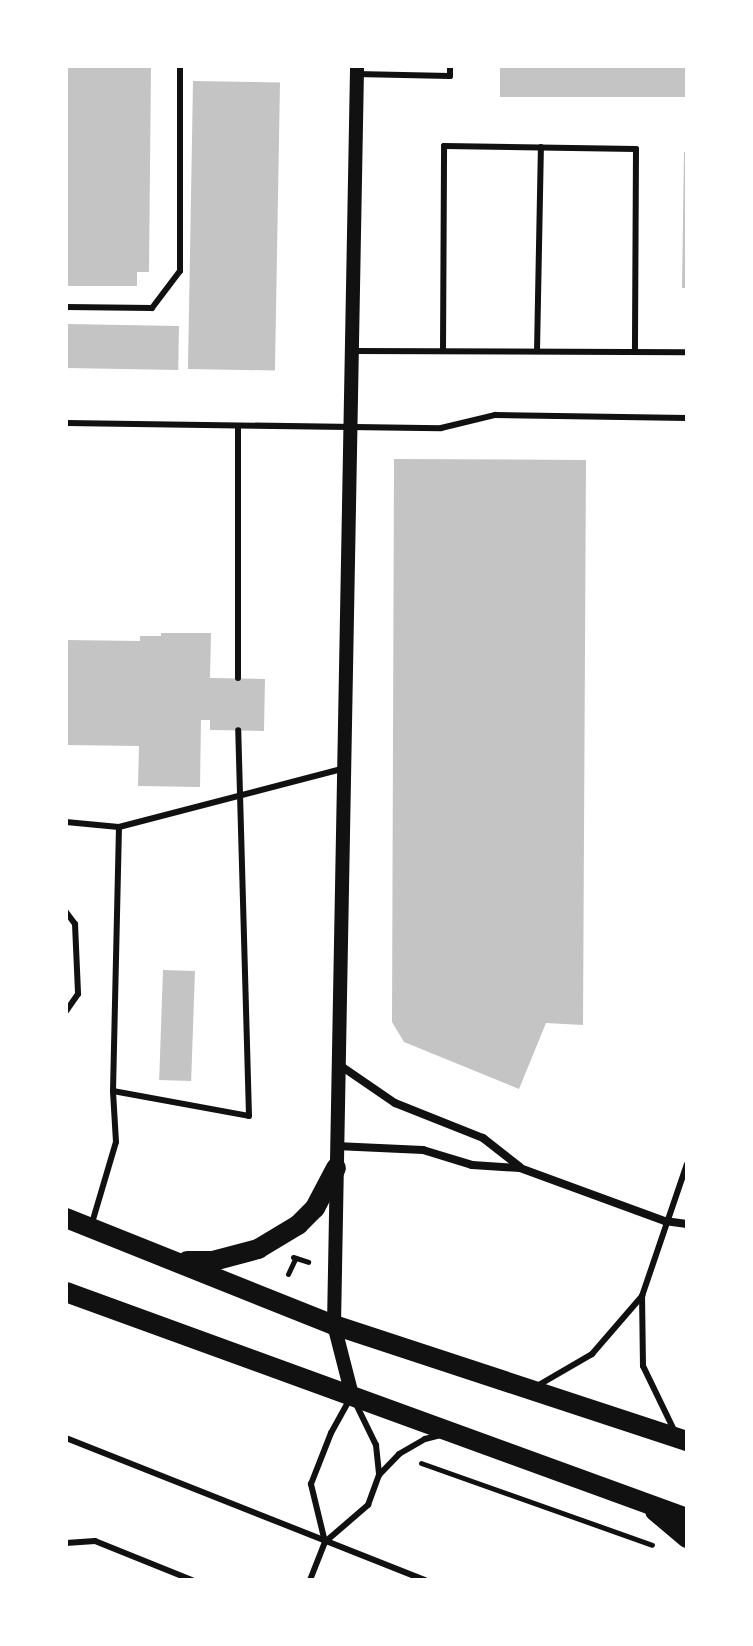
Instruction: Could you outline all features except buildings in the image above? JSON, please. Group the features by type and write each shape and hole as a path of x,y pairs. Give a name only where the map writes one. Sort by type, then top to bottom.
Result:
{"main road":[{"path":"175,1261 213,1261 258,1249 298,1225 315,1208 336,1168"},
{"path":"66,1218 334,1325 682,1439"},
{"path":"66,1292 687,1518"},
{"path":"646,1503 687,1538"}],"street":[{"path":"352,1395 334,1325 356,70"},
{"path":"337,1063 395,1103 483,1138 520,1168"},
{"path":"336,1146 423,1150 472,1165 520,1168 665,1221 687,1224"}],"lane":[{"path":"66,307 152,308 180,271 180,66"},
{"path":"356,70 450,76 450,66"},
{"path":"443,351 444,146 636,149 635,352"},
{"path":"537,351 541,147"},
{"path":"349,351 687,352"},
{"path":"66,423 441,428 495,415 687,418"},
{"path":"238,426 238,678"},
{"path":"113,1091 249,1116 238,730"},
{"path":"66,822 119,827 342,769"},
{"path":"90,1228 116,1142 113,1091 119,827"},
{"path":"66,912 75,924 78,994 66,1011"},
{"path":"682,1439 643,1366 642,1296 665,1221 687,1164"},
{"path":"532,1389 592,1354 642,1296"},
{"path":"352,1395 376,1445 379,1475"},
{"path":"325,1542 311,1484 331,1433 352,1395"},
{"path":"310,1580 325,1542 368,1505 379,1475 399,1454 425,1439 453,1433"},
{"path":"66,1438 425,1580"},
{"path":"66,1543 95,1541 192,1580"}],"path":[{"path":"288,1274 295,1258"},
{"path":"412,1460 659,1548"}]}
